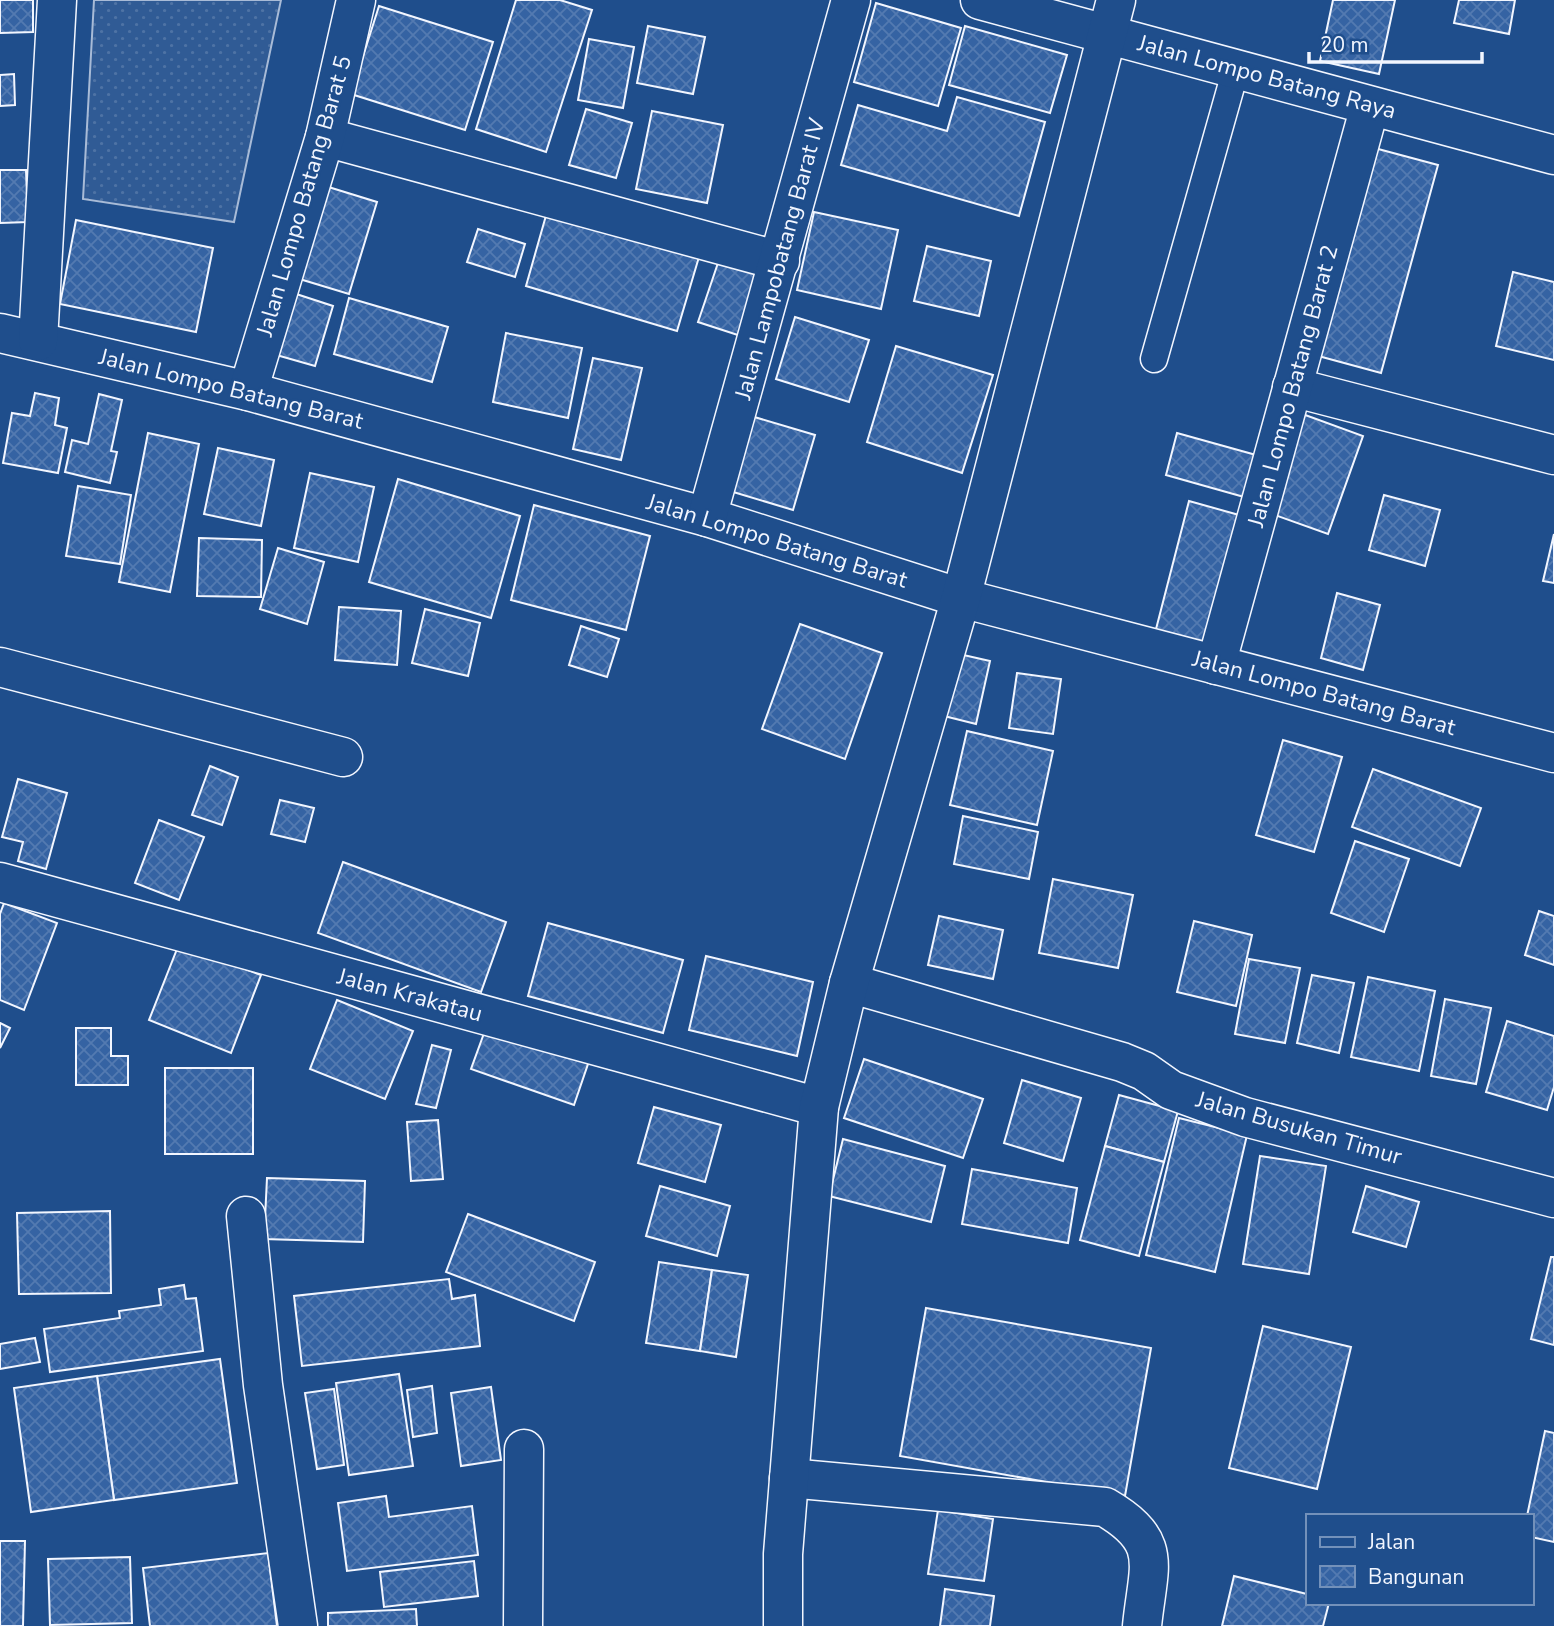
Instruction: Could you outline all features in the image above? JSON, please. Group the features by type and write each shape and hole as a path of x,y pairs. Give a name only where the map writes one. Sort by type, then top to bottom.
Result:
{"street":[{"path":"38,341 57,0"},
{"name":"Jalan Lompo Batang Barat 5","path":"248,391 326,137 356,0"},
{"name":"Jalan Lampobatang Barat IV","path":"706,517 780,261 851,0"},
{"name":"Jalan Lompo Batang Raya","path":"980,0 1112,17 1236,69 1554,155"},
{"path":"783,1626 783,1554 819,1108 849,983 961,598 1112,17"},
{"name":"Jalan Lompo Batang Barat 2","path":"1216,665 1370,106"},
{"path":"326,137 780,261"},
{"name":"Jalan Lompo Batang Barat","path":"0,333 248,391 706,517 961,598 1554,753"},
{"path":"1292,387 1554,455"},
{"path":"0,667 343,757"},
{"name":"Jalan Krakatau","path":"0,882 819,1108"},
{"name":"Jalan Busukan Timur","path":"849,983 1122,1062 1144,1070 1171,1090 1245,1117 1554,1198"},
{"path":"246,1216 263,1385 298,1626"},
{"path":"523,1626 524,1449"},
{"path":"789,1478 1105,1507 1130,1522 1144,1536 1149,1559 1142,1626"}],"lane":[{"path":"1154,359 1236,69"}],"shaded area":[{"path":"94,0 281,0 234,222 83,199"}],"building":[{"path":"0,0 33,0 33,32 0,33"},
{"path":"516,0 560,0 592,10 546,152 476,129"},
{"path":"1333,0 1395,0 1379,74 1320,61"},
{"path":"1459,0 1515,0 1509,34 1454,23"},
{"path":"876,3 961,28 938,106 854,82"},
{"path":"379,6 493,42 465,130 351,94"},
{"path":"648,26 705,37 693,94 637,83"},
{"path":"965,26 1067,55 1050,113 949,85"},
{"path":"589,39 634,47 623,108 578,100"},
{"path":"14,74 15,105 0,106 0,75"},
{"path":"957,97 1045,122 1019,216 841,165 858,105 947,131"},
{"path":"586,109 632,123 616,178 569,165"},
{"path":"652,111 723,125 707,203 636,189"},
{"path":"1367,146 1438,165 1381,373 1311,354"},
{"path":"0,170 26,170 28,222 0,223"},
{"path":"322,185 377,202 349,294 293,277"},
{"path":"547,212 699,257 677,331 526,286"},
{"path":"814,212 898,230 881,309 797,290"},
{"path":"76,220 213,248 196,332 60,304"},
{"path":"478,229 525,244 515,277 467,262"},
{"path":"927,246 991,261 979,316 914,301"},
{"path":"720,257 769,273 747,338 698,322"},
{"path":"1513,272 1554,282 1554,360 1496,346"},
{"path":"284,290 333,306 315,366 266,352"},
{"path":"349,298 448,327 432,382 334,354"},
{"path":"795,317 869,340 849,402 776,379"},
{"path":"506,333 582,348 568,418 493,402"},
{"path":"896,346 993,375 962,473 867,442"},
{"path":"593,358 642,368 621,460 573,449"},
{"path":"35,393 59,398 55,425 67,428 58,473 3,463 12,413 30,416"},
{"path":"99,394 122,400 111,451 117,452 110,483 65,472 72,440 88,444"},
{"path":"1297,412 1363,436 1328,534 1261,510"},
{"path":"751,416 815,435 793,510 730,491"},
{"path":"148,433 199,444 170,592 119,582"},
{"path":"1177,433 1256,455 1244,497 1166,475"},
{"path":"218,448 274,460 261,526 204,514"},
{"path":"310,473 374,487 358,562 294,548"},
{"path":"398,479 520,516 491,618 369,582"},
{"path":"78,486 131,495 120,564 66,556"},
{"path":"1384,495 1440,510 1425,566 1369,550"},
{"path":"1189,501 1239,515 1206,646 1155,633"},
{"path":"534,505 650,536 626,630 511,600"},
{"path":"1554,534 1554,583 1543,581"},
{"path":"199,538 262,540 261,597 197,596"},
{"path":"278,548 324,562 307,624 260,609"},
{"path":"1337,593 1380,605 1363,670 1321,658"},
{"path":"339,607 401,611 397,665 335,660"},
{"path":"425,609 480,623 468,676 412,663"},
{"path":"800,624 882,653 845,759 762,729"},
{"path":"581,626 619,639 607,677 569,665"},
{"path":"959,654 990,661 976,724 944,716"},
{"path":"1017,673 1061,679 1053,734 1009,728"},
{"path":"967,731 1053,751 1037,825 950,805"},
{"path":"1283,740 1342,757 1314,852 1256,835"},
{"path":"210,766 238,777 222,825 192,815"},
{"path":"1373,769 1481,808 1460,866 1352,827"},
{"path":"18,779 67,793 46,869 18,861 23,842 2,837"},
{"path":"280,800 314,808 305,842 271,834"},
{"path":"963,816 1038,832 1029,879 954,864"},
{"path":"159,820 204,837 179,900 135,883"},
{"path":"1355,841 1409,859 1384,932 1331,913"},
{"path":"343,862 506,922 481,992 318,933"},
{"path":"1053,879 1133,895 1118,968 1039,953"},
{"path":"4,903 57,923 24,1010 0,1000 0,914"},
{"path":"1539,911 1554,916 1554,965 1525,955"},
{"path":"939,916 1003,930 993,979 928,965"},
{"path":"1194,921 1252,935 1236,1006 1177,992"},
{"path":"548,923 683,960 663,1033 528,996"},
{"path":"179,944 261,975 231,1053 149,1020"},
{"path":"706,956 813,982 797,1056 689,1030"},
{"path":"1249,959 1300,968 1285,1043 1235,1034"},
{"path":"1312,975 1354,983 1339,1053 1297,1043"},
{"path":"1368,977 1435,991 1419,1071 1351,1057"},
{"path":"1445,999 1491,1008 1476,1084 1431,1076"},
{"path":"337,1000 413,1031 385,1099 310,1069"},
{"path":"1507,1021 1554,1036 1554,1087 1547,1110 1486,1092"},
{"path":"0,1023 10,1028 0,1048"},
{"path":"487,1025 589,1061 574,1105 471,1069"},
{"path":"76,1028 111,1028 111,1056 128,1056 128,1085 76,1085"},
{"path":"432,1045 451,1050 436,1108 416,1104"},
{"path":"864,1059 983,1099 963,1158 844,1118"},
{"path":"165,1068 253,1068 253,1154 165,1154"},
{"path":"1022,1080 1081,1098 1063,1161 1004,1143"},
{"path":"1119,1095 1178,1111 1164,1162 1105,1146"},
{"path":"654,1107 721,1125 705,1182 638,1163"},
{"path":"1179,1118 1247,1135 1215,1272 1146,1255"},
{"path":"438,1120 443,1179 411,1181 407,1122"},
{"path":"843,1139 945,1166 931,1222 829,1196"},
{"path":"1105,1146 1164,1162 1139,1256 1080,1240"},
{"path":"1260,1156 1326,1166 1309,1274 1243,1264"},
{"path":"972,1169 1077,1188 1068,1243 962,1224"},
{"path":"267,1178 365,1181 363,1242 264,1239"},
{"path":"660,1186 730,1206 717,1256 646,1236"},
{"path":"1366,1186 1419,1202 1406,1247 1353,1232"},
{"path":"110,1211 111,1293 19,1294 17,1213"},
{"path":"468,1214 595,1262 574,1321 446,1272"},
{"path":"1551,1257 1554,1257 1554,1345 1531,1339"},
{"path":"659,1262 712,1270 700,1351 646,1343"},
{"path":"712,1270 748,1275 736,1357 700,1351"},
{"path":"449,1279 452,1299 475,1295 480,1346 302,1366 294,1296"},
{"path":"184,1285 186,1299 196,1298 203,1351 50,1372 44,1329 120,1318 119,1311 161,1305 159,1289"},
{"path":"926,1308 1151,1348 1125,1496 900,1456"},
{"path":"1263,1326 1351,1347 1317,1489 1229,1468"},
{"path":"35,1338 40,1362 0,1369 0,1344"},
{"path":"220,1359 237,1483 114,1500 97,1376"},
{"path":"399,1374 413,1466 349,1475 336,1383"},
{"path":"97,1376 114,1500 31,1512 14,1388"},
{"path":"432,1386 437,1433 413,1437 407,1390"},
{"path":"491,1387 501,1460 461,1466 451,1393"},
{"path":"334,1389 344,1465 317,1469 305,1393"},
{"path":"1545,1431 1554,1433 1554,1542 1533,1537 1533,1514 1527,1514"},
{"path":"386,1496 389,1517 472,1506 478,1555 347,1571 338,1503"},
{"path":"938,1510 993,1519 984,1581 928,1574"},
{"path":"0,1541 25,1541 23,1626 0,1626"},
{"path":"268,1553 277,1626 150,1626 143,1568"},
{"path":"130,1557 132,1623 50,1625 48,1559"},
{"path":"474,1561 478,1596 384,1607 380,1572"},
{"path":"1234,1576 1306,1594 1306,1605 1328,1605 1323,1626 1222,1626"},
{"path":"945,1589 994,1596 990,1626 940,1626"},
{"path":"416,1609 417,1626 328,1626 328,1613"}]}
